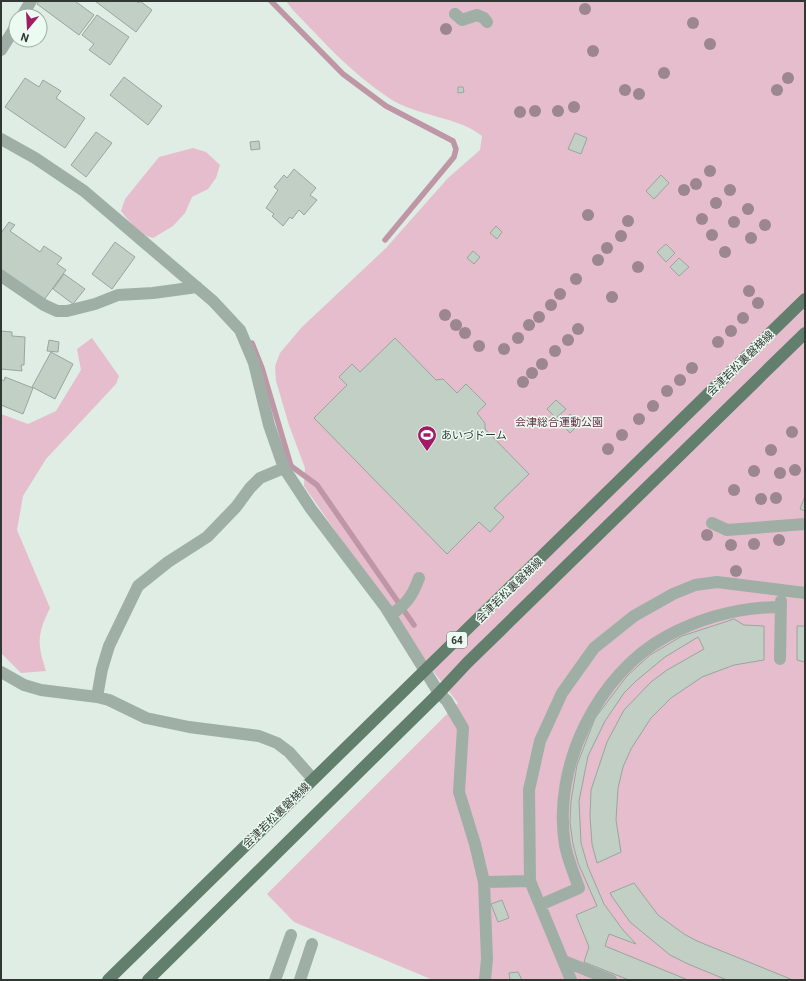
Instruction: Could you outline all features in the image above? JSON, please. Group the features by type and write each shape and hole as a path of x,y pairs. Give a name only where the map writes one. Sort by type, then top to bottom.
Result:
{"main road":[{"name":"会津若松裏磐梯線","path":"108,980 425,672 805,299"},
{"name":"会津若松裏磐梯線","path":"148,980 439,693 467,663 805,333"}],"street":[{"path":"455,14 462,20 477,15 484,18 487,22"},
{"path":"1,50 8,39"},
{"path":"1,139 35,158 84,191 214,301 240,330 254,363 269,424 284,468 311,509 391,615 425,672 439,693 447,701 463,728 459,792 475,844 484,882 487,959 485,980"},
{"path":"1,276 44,305 57,311 67,311 95,304 118,295 153,293 197,287"},
{"path":"97,697 102,669 109,646 138,586 168,562 207,537 236,507 250,488 260,478 284,468"},
{"path":"712,523 727,530 805,524"},
{"path":"391,615 412,596 419,578"},
{"path":"572,980 530,881 529,790 540,741 562,693 594,648 634,616 673,594 695,585 717,582 805,593"},
{"path":"780,659 781,590"},
{"path":"540,906 579,888 565,845 563,804 569,766 575,748 585,723 599,700 631,664 650,647 667,636 699,621 725,614 756,607 781,608"},
{"path":"1,672 24,684 41,690 97,697 109,700 146,718 190,727 259,736 277,744 289,752 313,780"},
{"path":"484,882 530,881"},
{"path":"275,980 291,935"},
{"path":"300,980 312,944"},
{"path":"564,961 611,980"}],"green space":[{"name":"会津総合運動公園","path":"286,1 805,1 805,980 433,980 294,922 267,894 458,703 409,640 384,601 304,486 305,468 289,425 276,381 275,366 280,353 302,327 386,248 448,178 480,150 482,136 473,130 450,120 411,109 375,89 338,56"},
{"path":"193,148 206,152 220,165 216,178 208,189 192,197 185,213 173,226 153,238 143,234 135,228 121,211 125,199 159,157"},
{"path":"92,338 119,376 116,384 46,459 23,496 17,530 50,608 43,625 40,639 41,653 46,671 21,673 1,653 1,414 28,424 56,411 81,370 77,349"}],"building":[{"path":"39,1 75,1 94,15 79,35 48,12 48,8 42,8 37,4"},
{"path":"95,1 136,1 139,3 140,1 152,10 136,32"},
{"path":"97,15 129,37 110,65 89,50 94,44 82,35"},
{"path":"124,77 162,106 148,125 110,95"},
{"path":"25,78 39,87 43,80 61,91 56,98 85,118 65,148 5,107"},
{"path":"458,87 463,87 464,92 458,93"},
{"path":"96,132 112,143 86,177 71,165"},
{"path":"575,133 587,138 581,154 568,149"},
{"path":"259,141 260,149 251,150 250,142"},
{"path":"294,169 316,188 310,195 317,200 304,215 299,210 292,219 290,217 283,226 272,216 274,214 266,208 278,190 274,187 284,175 287,178"},
{"path":"661,175 669,183 654,199 646,191"},
{"path":"9,222 15,225 10,231 40,252 44,246 62,258 57,264 66,270 44,300 1,269 1,233"},
{"path":"496,226 502,232 497,239 490,233"},
{"path":"115,242 135,257 112,289 92,274"},
{"path":"666,244 675,253 666,262 657,252"},
{"path":"473,251 480,257 474,264 467,258"},
{"path":"679,258 689,267 679,276 670,267"},
{"path":"64,274 85,289 73,304 53,289"},
{"path":"1,331 12,332 12,336 25,337 24,365 21,365 22,371 1,369"},
{"name":"あいづドーム","path":"395,338 436,380 443,379 457,393 466,384 486,404 477,413 485,423 485,429 529,474 494,508 504,517 490,532 479,522 447,554 314,418 347,385 339,377 352,364 360,372"},
{"path":"49,340 59,342 58,352 47,351"},
{"path":"51,352 73,364 55,399 32,387"},
{"path":"5,377 33,388 23,414 1,405 1,379 4,381"},
{"path":"556,400 566,409 556,418 547,409"},
{"path":"570,414 579,424 570,433 561,423"},
{"path":"805,496 805,511 800,509"},
{"path":"734,619 744,625 764,626 764,660 734,665 702,677 671,698 651,718 631,749 623,767 618,788 616,820 621,852 597,863 592,844 590,816 591,790 607,742 624,710 651,682 667,670 704,649 698,637 665,657 624,693 605,721 588,756 579,801 581,843 588,867 604,904 623,930 636,944 609,934 605,946 688,980 629,980 584,962 589,947 576,915 597,906 578,863 570,823 571,801 577,765 595,718 627,676 650,655 682,636"},
{"path":"797,626 805,626 805,662 797,660"},
{"path":"634,883 658,915 684,934 697,941 793,980 727,980 670,955 630,922 610,893"},
{"path":"502,900 509,918 498,922 491,904"},
{"path":"518,972 522,980 510,980 509,973"}],"waterway":[{"path":"271,1 343,74 386,106 453,141 456,149 454,157 385,240"},
{"path":"252,343 262,368 291,466 317,485 414,625"}],"place":[{"name":"あいづドーム","path":"427,452"}]}
